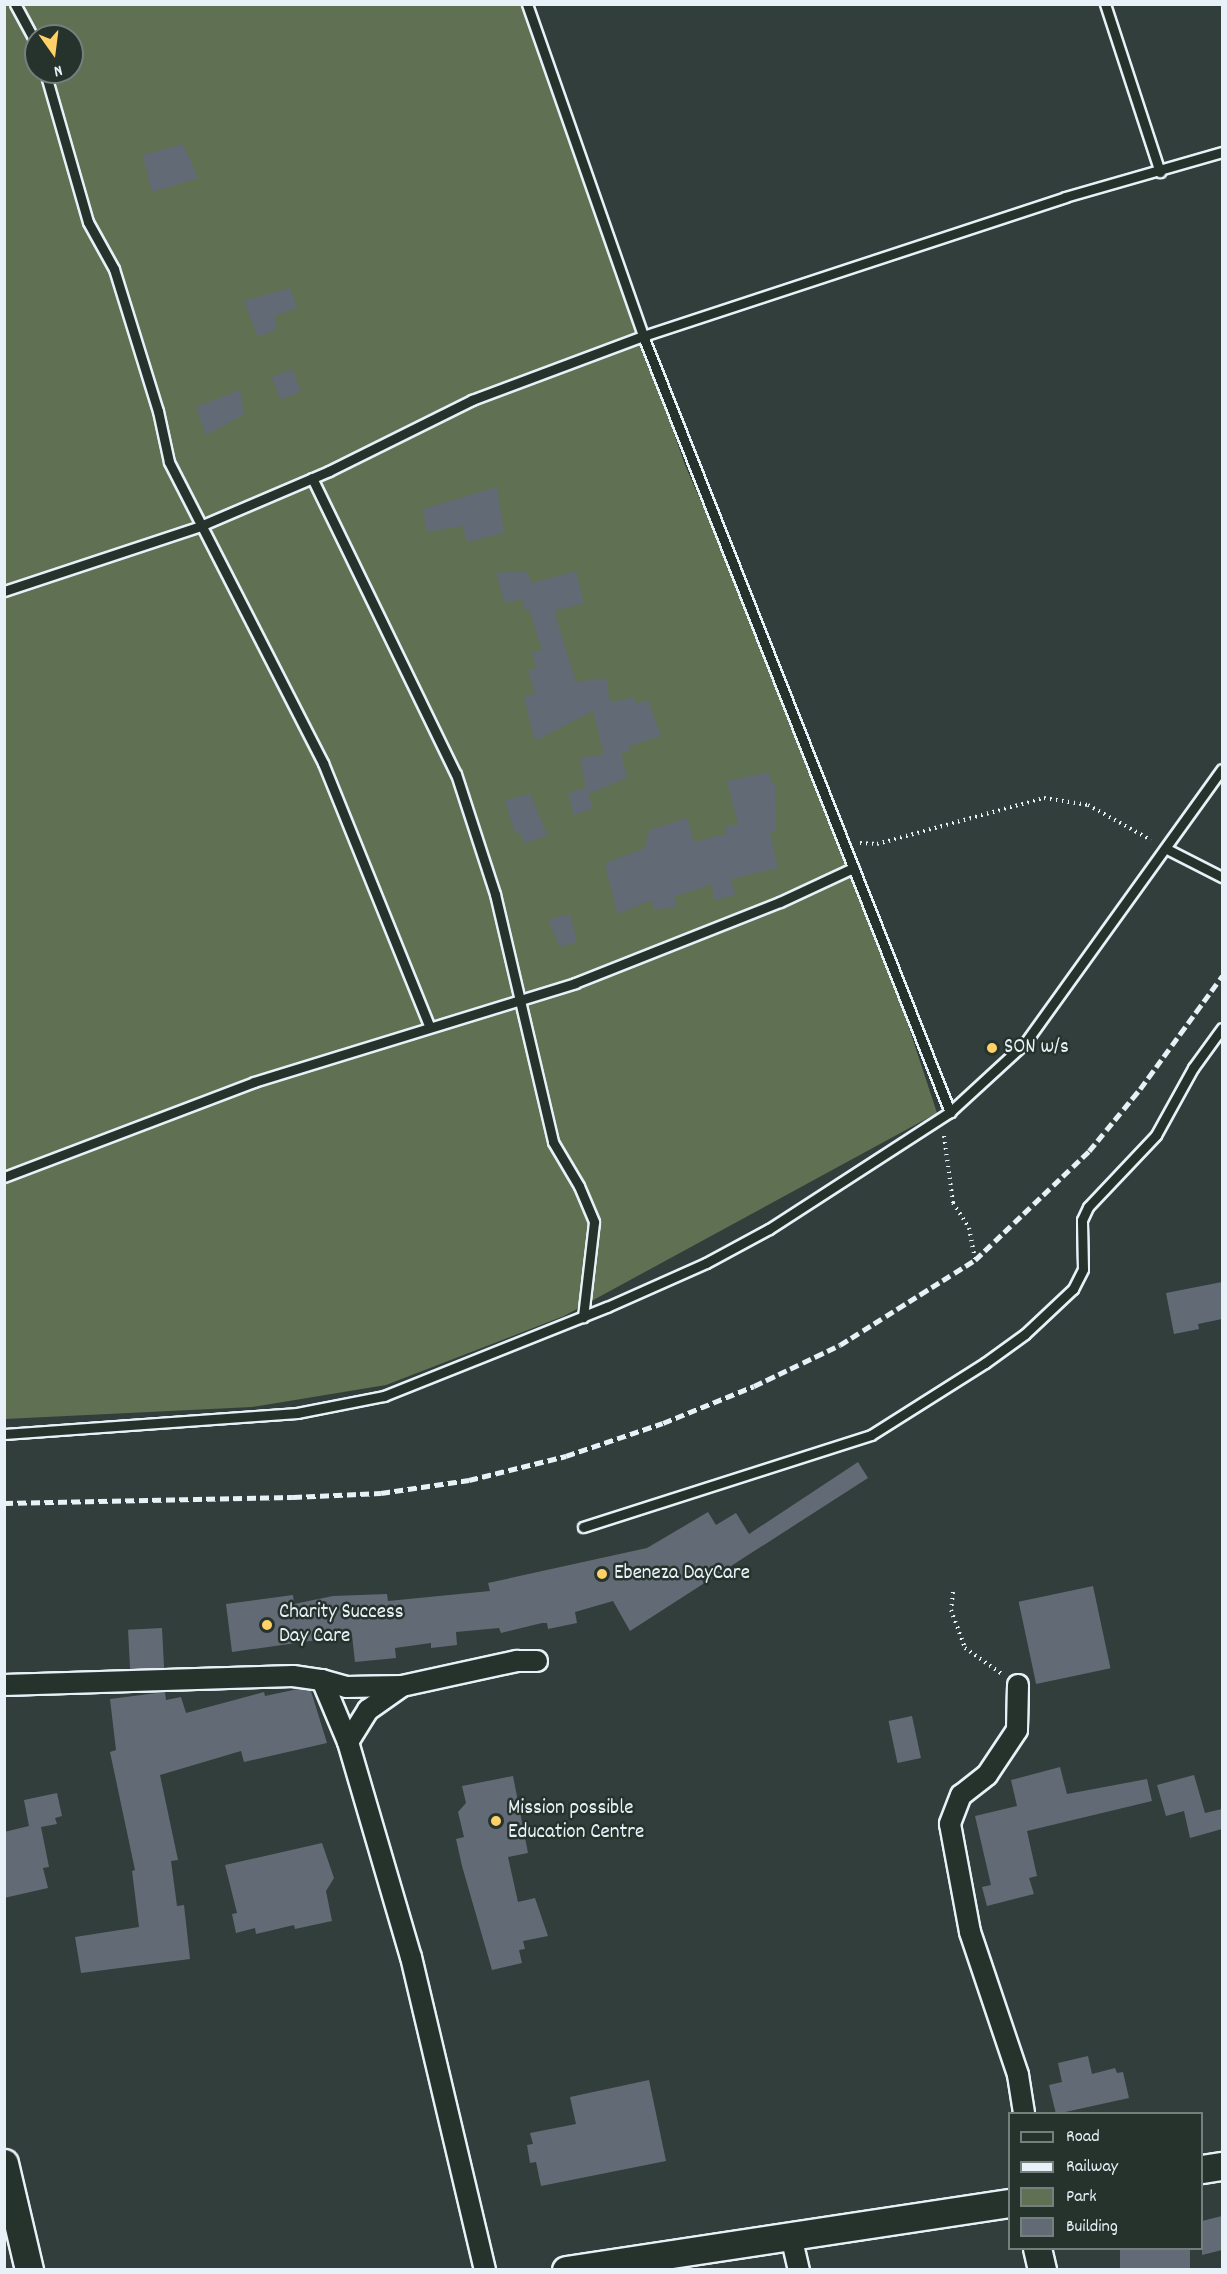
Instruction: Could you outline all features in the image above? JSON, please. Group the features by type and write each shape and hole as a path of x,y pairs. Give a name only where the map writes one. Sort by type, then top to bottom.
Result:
{"street":[{"path":"4,1685 293,1676 322,1680 346,1687 402,1686 517,1661 537,1661"},
{"path":"322,1680 348,1742 411,1957 485,2270"},
{"path":"348,1742 368,1710 402,1686"},
{"path":"1018,1686 1017,1730 987,1775 961,1795 950,1824 970,1932 1018,2075 1024,2112"},
{"path":"4,2163 29,2270"},
{"path":"1203,2169 1222,2166"},
{"path":"566,2270 1008,2204"},
{"path":"791,2236 799,2270"},
{"path":"1037,2250 1042,2270"}],"lane":[{"path":"15,4 26,24"},
{"path":"527,4 643,336 769,648 841,842 950,1112"},
{"path":"1105,4 1160,172"},
{"path":"48,84 88,222 114,269 158,411 169,462 323,764 429,1025"},
{"path":"4,591 200,526 312,478 472,400 643,336 1065,197 1160,172 1222,152"},
{"path":"312,478 456,774 495,894 553,1142 579,1186 594,1222 583,1317"},
{"path":"4,1434 176,1423 344,1406 404,1388 583,1317 706,1263 769,1229 950,1112 1025,1043 1167,849 1222,769"},
{"path":"1167,849 1222,877"},
{"path":"4,1177 215,1096 429,1025 618,967 853,868"},
{"path":"583,1527 871,1435 985,1364 1025,1334 1073,1289 1083,1269 1082,1220 1088,1207 1156,1135 1193,1068 1222,1028"}],"path":[{"path":"841,842 877,844 1044,798 1088,805 1167,849"},
{"path":"950,1112 942,1142 948,1158 953,1203 969,1228 975,1260"},
{"path":"953,1592 951,1610 965,1648 1018,1686"}],"green space":[{"path":"5,5 526,5 685,465 768,654 897,991 937,1113 564,1316 386,1385 252,1407 5,1419"}],"building":[{"path":"183,144 198,178 152,192 143,155"},
{"path":"290,288 297,308 274,316 277,329 258,337 244,301"},
{"path":"292,369 301,391 281,399 272,377"},
{"path":"240,390 244,414 206,435 196,407"},
{"path":"497,487 504,533 467,542 463,526 427,532 423,509"},
{"path":"527,571 532,583 576,571 584,603 554,611 576,682 606,678 610,702 635,697 636,704 648,700 661,736 629,746 630,751 621,753 627,778 588,794 593,808 574,815 568,793 585,788 587,793 580,758 604,754 593,711 535,741 524,697 535,693 528,671 536,668 532,652 542,650 529,609 525,610 522,599 505,603 496,573"},
{"path":"769,772 772,784 775,783 776,831 770,832 778,868 731,879 735,895 714,900 712,884 674,897 677,907 654,910 652,900 617,914 605,863 645,848 649,830 687,818 694,842 726,834 726,826 738,824 727,781"},
{"path":"530,794 548,835 524,844 520,832 515,833 505,800"},
{"path":"570,914 577,942 560,947 548,919"},
{"path":"1222,1282 1222,1319 1198,1324 1199,1329 1174,1334 1166,1293"},
{"path":"858,1462 868,1478 630,1631 613,1601 575,1612 577,1623 548,1629 547,1623 542,1623 501,1633 499,1628 456,1632 457,1645 431,1648 431,1643 395,1648 396,1658 355,1662 352,1635 232,1652 226,1604 293,1595 294,1604 333,1596 387,1594 388,1601 490,1591 488,1583 647,1548 708,1512 716,1525 736,1513 749,1534"},
{"path":"1093,1586 1110,1668 1036,1684 1019,1602"},
{"path":"162,1628 164,1668 130,1670 128,1630"},
{"path":"298,1689 311,1691 327,1743 244,1762 241,1751 160,1775 178,1860 171,1861 177,1906 184,1905 190,1959 81,1973 75,1937 139,1927 132,1871 135,1870 110,1752 116,1750 110,1699 165,1692 166,1700 181,1697 186,1713 264,1692 265,1696"},
{"path":"912,1716 921,1758 897,1763 889,1721"},
{"path":"1060,1767 1067,1794 1147,1779 1152,1801 1027,1831 1037,1876 1029,1878 1034,1894 987,1906 982,1887 991,1885 975,1816 1017,1806 1011,1780"},
{"path":"1194,1775 1205,1813 1222,1809 1222,1829 1190,1838 1184,1811 1166,1816 1157,1785"},
{"path":"513,1776 528,1853 508,1857 518,1902 535,1898 548,1936 523,1941 525,1949 519,1950 522,1963 492,1970 456,1839 464,1837 458,1812 466,1803 462,1786"},
{"path":"57,1793 62,1816 55,1818 57,1824 41,1827 49,1867 43,1868 48,1888 4,1898 4,1832 29,1826 24,1800"},
{"path":"322,1843 334,1878 326,1891 332,1921 295,1929 294,1925 256,1934 255,1928 236,1933 232,1914 237,1913 225,1865"},
{"path":"1088,2056 1092,2074 1115,2068 1117,2073 1123,2072 1129,2098 1056,2112 1049,2085 1062,2082 1058,2063"},
{"path":"649,2080 666,2161 541,2186 536,2162 530,2163 527,2145 533,2144 530,2133 576,2124 570,2097"},
{"path":"1222,2216 1222,2250 1202,2255 1203,2221"},
{"path":"1120,2250 1190,2250 1190,2270 1120,2270"}],"railway":[{"path":"4,1503 381,1493 469,1480 566,1456 663,1423 754,1386 840,1345 975,1260 1089,1151 1140,1089 1222,976"}],"place":[{"name":"SON w/s","path":"992,1048"},
{"name":"Ebeneza DayCare","path":"602,1574"},
{"name":"Charity Success Day Care","path":"267,1625"},
{"name":"Mission possible Education Centre","path":"496,1821"}]}
